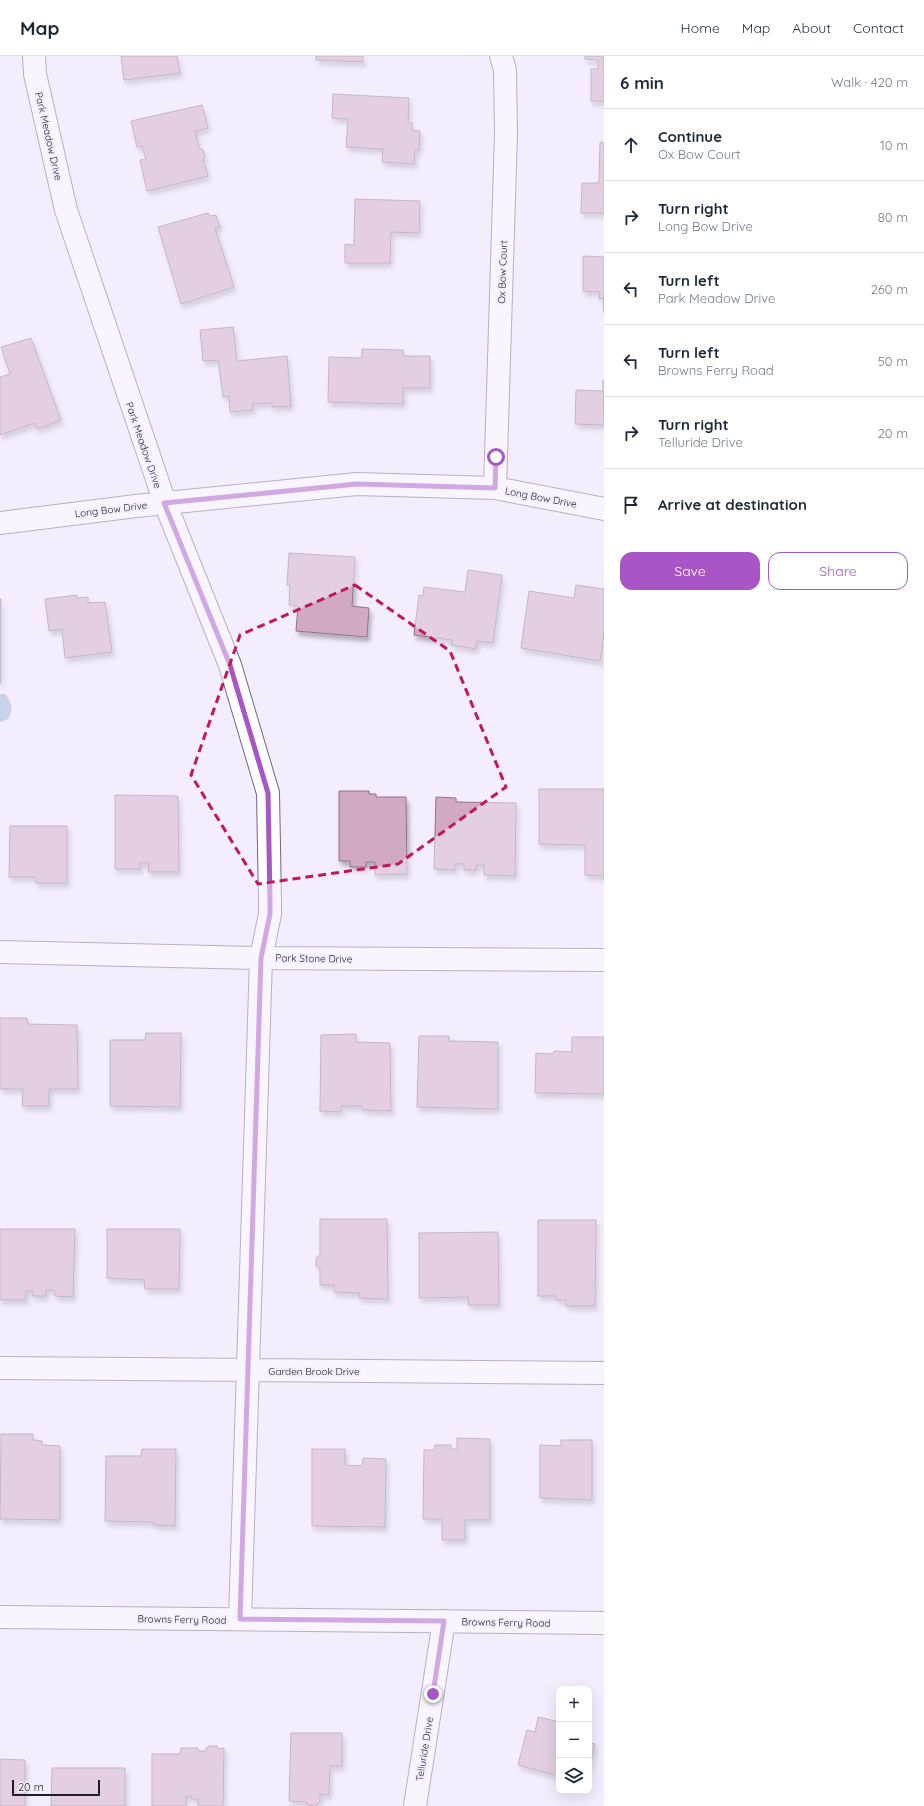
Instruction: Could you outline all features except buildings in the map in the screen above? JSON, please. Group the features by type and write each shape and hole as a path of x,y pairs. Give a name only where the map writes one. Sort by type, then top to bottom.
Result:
{"street":[{"name":"Park Meadow Drive","path":"34,56 35,74 66,210 164,503 230,665 268,793 270,914 261,958 240,1619"},
{"name":"Ox Bow Court","path":"495,488 506,134 505,70 501,56"},
{"name":"Long Bow Drive","path":"0,523 164,503 357,484 495,488 604,509"},
{"name":"Park Stone Drive","path":"0,952 261,958 604,960"},
{"name":"Garden Brook Drive","path":"0,1368 604,1373"},
{"name":"Browns Ferry Road","path":"0,1617 604,1623"},
{"name":"Telluride Drive","path":"416,1806 444,1621"}],"highlighted area":[{"path":"355,585 450,651 506,787 398,864 258,884 191,775 240,635"}],"water":[{"path":"0,694 5,694 11,703 12,709 8,719 0,722"}],"route":[{"path":"433,1694 444,1621 240,1619 261,958 270,914 268,793 230,665 164,503 357,484 495,488 496,457"}]}
